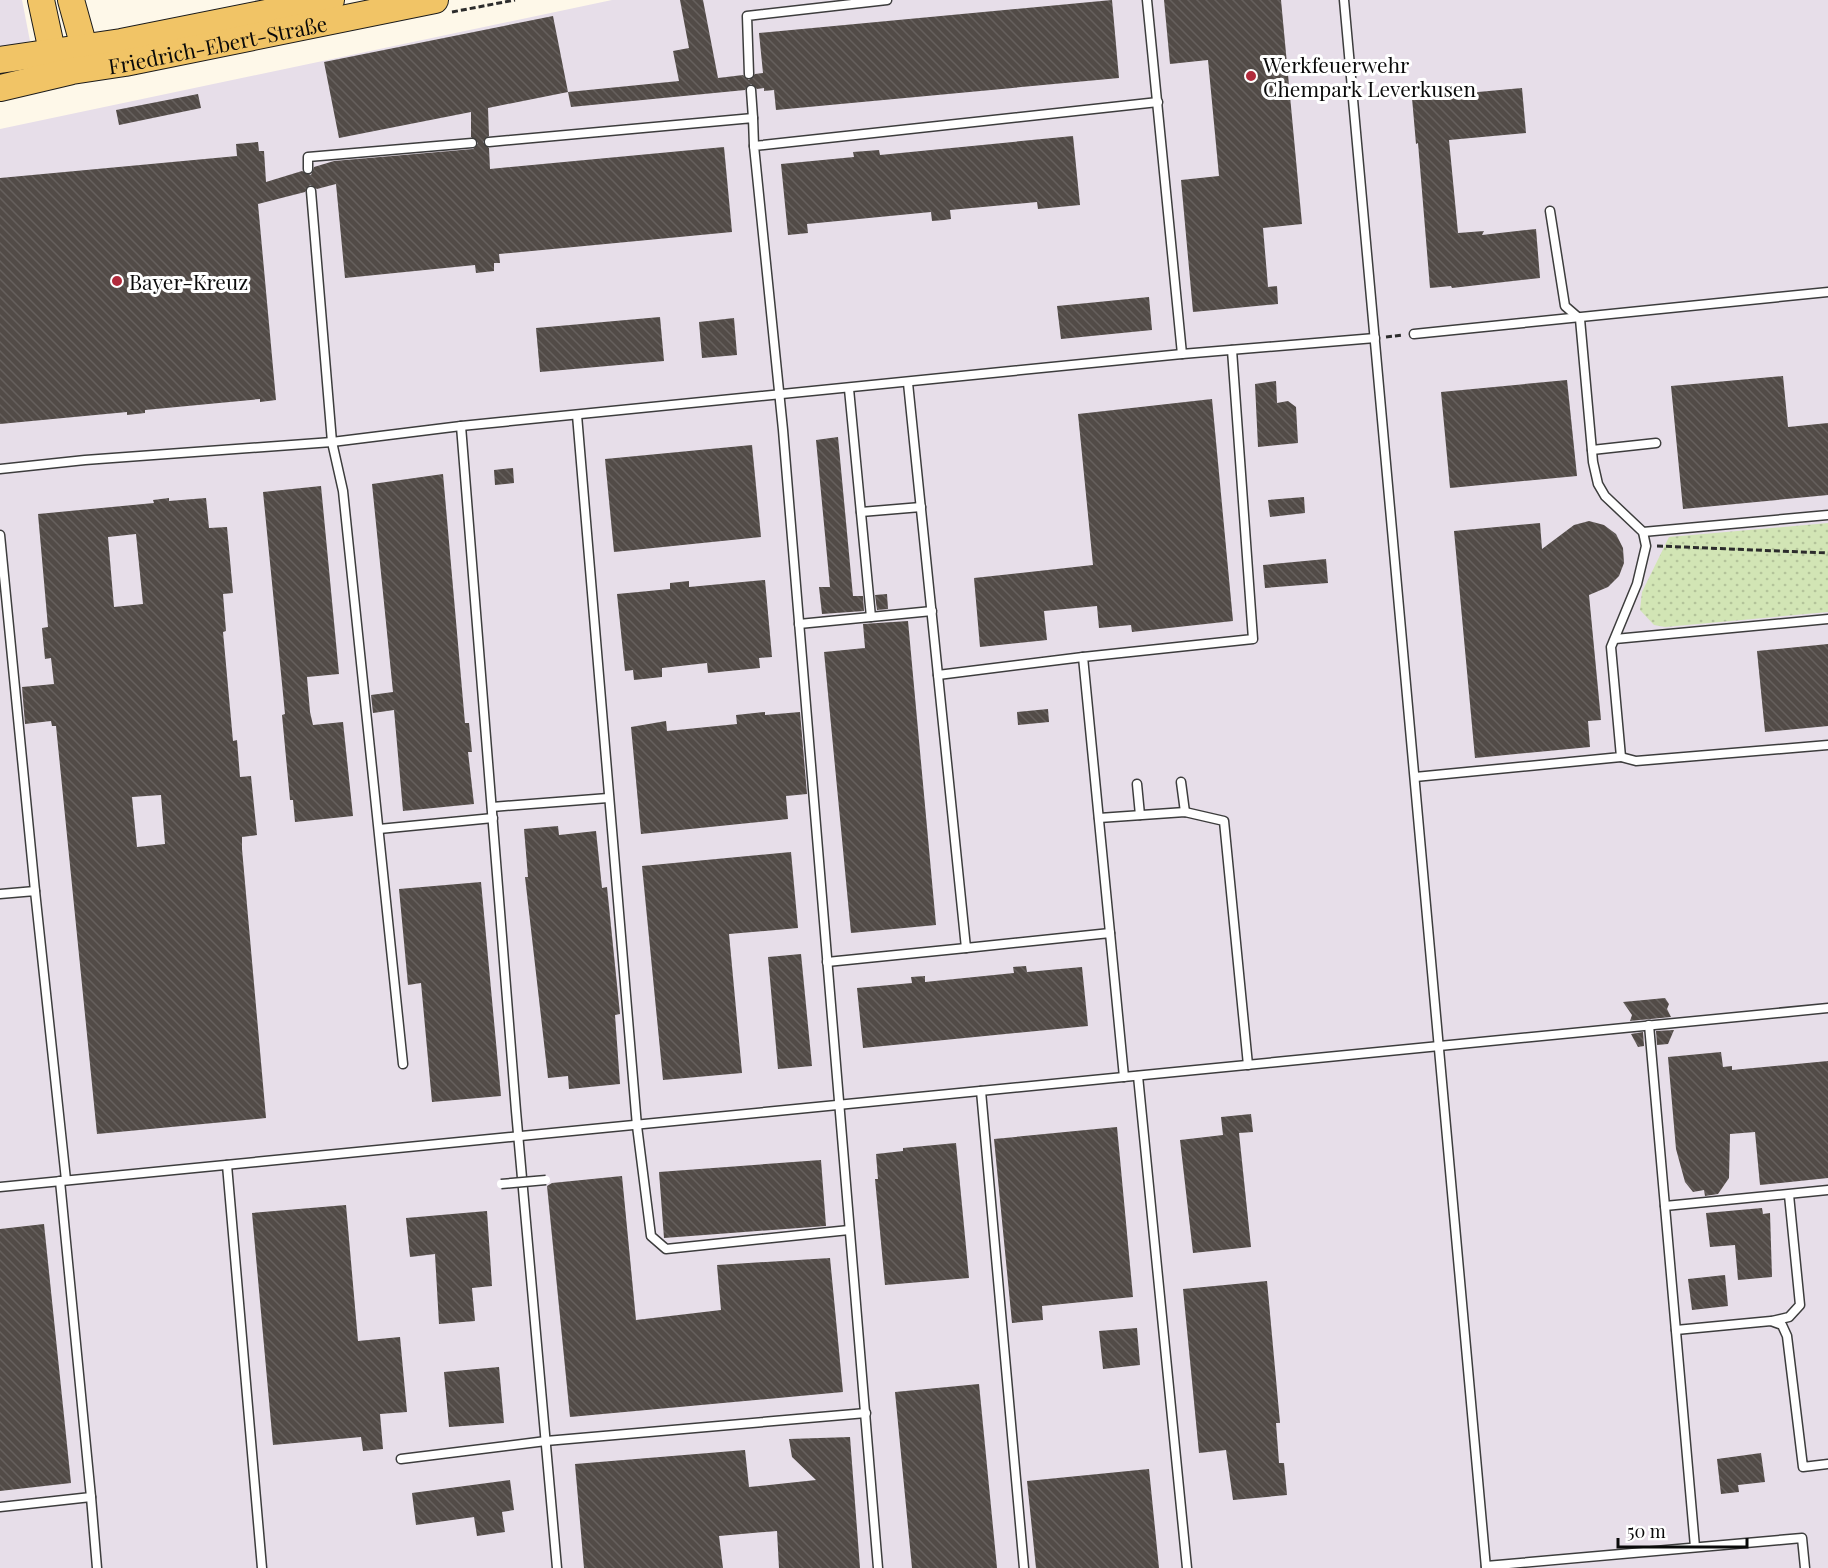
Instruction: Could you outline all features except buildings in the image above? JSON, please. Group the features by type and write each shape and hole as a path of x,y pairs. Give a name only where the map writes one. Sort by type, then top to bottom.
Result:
{"main road":[{"path":"41,0 51,51 72,71 84,47 71,0"},
{"name":"Friedrich-Ebert-Straße","path":"0,60 121,42 261,9 331,0"},
{"name":"Friedrich-Ebert-Straße","path":"0,88 72,71 125,63 435,0"}],"lane":[{"path":"749,75 747,16 887,0"},
{"path":"1147,0 1182,354"},
{"path":"1344,0 1486,1567 1802,1538 1804,1568"},
{"path":"751,90 754,146 780,396 878,1568"},
{"path":"754,146 1158,102"},
{"path":"489,142 753,118"},
{"path":"308,169 308,157 472,143"},
{"path":"311,190 332,442 343,491 403,1064"},
{"path":"1550,211 1565,306 1580,320 1592,450 1598,484 1605,496 1642,532 1646,546 1637,584 1611,647 1621,757"},
{"path":"1414,334 1580,320 1828,292"},
{"path":"0,469 85,460 332,442 461,426 780,396 1182,354 1375,338"},
{"path":"938,675 1253,639 1232,350"},
{"path":"908,383 966,948"},
{"path":"849,389 871,617"},
{"path":"577,415 637,1126 651,1236 666,1249 849,1230"},
{"path":"461,426 519,1138 557,1568"},
{"path":"1592,450 1656,443"},
{"path":"861,512 921,507"},
{"path":"1642,532 1828,515"},
{"path":"0,536 63,1180 97,1568"},
{"path":"799,624 932,611"},
{"path":"1615,639 1828,619"},
{"path":"1083,657 1124,1077"},
{"path":"1415,777 1621,757 1636,761 1828,745"},
{"path":"1181,782 1185,812"},
{"path":"1137,784 1140,815"},
{"path":"492,807 608,798"},
{"path":"1099,818 1185,812 1224,821 1248,1065"},
{"path":"379,829 493,818"},
{"path":"0,894 35,891"},
{"path":"827,962 1110,933"},
{"path":"0,1187 519,1138 1828,1008"},
{"path":"1649,1025 1695,1547"},
{"path":"1138,1076 1187,1568"},
{"path":"981,1091 1024,1568"},
{"path":"227,1165 262,1568"},
{"path":"501,1184 546,1180"},
{"path":"1665,1206 1828,1190"},
{"path":"1676,1330 1772,1321 1789,1317 1800,1305 1789,1195"},
{"path":"1789,1317 1787,1335 1803,1467 1828,1464"},
{"path":"1772,1321 1782,1325 1787,1335"},
{"path":"401,1459 546,1441 866,1413"},
{"path":"0,1507 91,1497"}],"path":[{"path":"1375,338 1414,334"},
{"path":"1646,546 1828,553"}],"shaded area":[{"path":"0,0 22,0 30,41 0,47"},
{"path":"612,0 1828,0 1828,1568 0,1568 0,129"}],"green space":[{"path":"1828,523 1828,612 1665,627 1654,625 1640,610 1642,592 1669,537"}],"place":[{"name":"Werkfeuerwehr Chempark Leverkusen","path":"1251,76"},
{"name":"Bayer-Kreuz","path":"117,281"}]}
